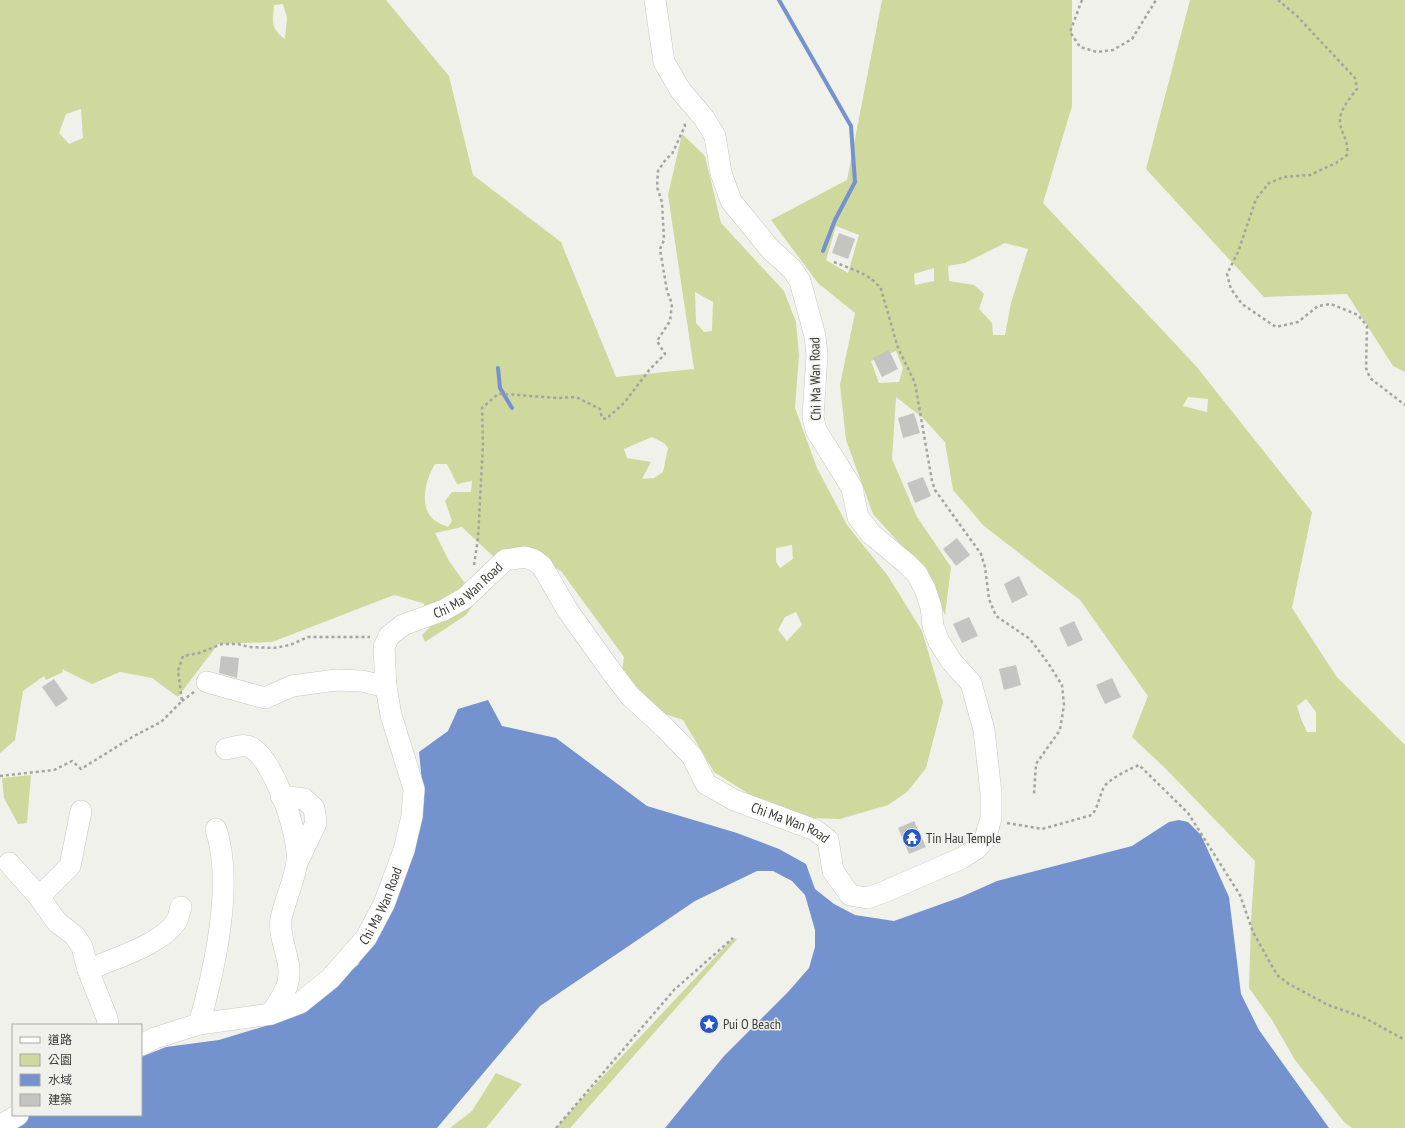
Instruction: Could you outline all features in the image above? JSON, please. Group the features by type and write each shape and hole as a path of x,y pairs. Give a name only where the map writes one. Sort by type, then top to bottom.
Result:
{"street":[{"name":"Chi Ma Wan Road","path":"142,1044 155,1038 199,1024 271,1014 300,1003 315,992 355,952 366,938 384,904 404,850 412,816 414,788 391,715 386,687 384,647 389,636 403,625 444,610 465,598 505,560 525,557 534,560 542,566 554,583 568,611 610,670 630,696 666,729 692,756 706,784 734,800 815,830 828,840 833,871 850,895 867,898 962,858 976,849 985,839 991,818 989,763 984,730 971,683 952,662 939,642 933,626 929,601 925,589 917,574 906,562 871,534 858,517 852,488 816,430 813,416 817,355 815,336 800,281 792,269 770,249 731,201 721,173 715,136 704,118 681,91 664,62 655,0"},
{"path":"207,682 265,698 292,686 336,680 362,681 386,687"},
{"path":"226,749 242,745 251,747 260,754 274,777 281,796 304,799 314,808 316,822 297,861 281,920 281,936 288,961 288,982 271,1014"},
{"path":"39,897 70,866 81,811"},
{"path":"199,1024 209,989 218,937 223,884 221,845 216,829"},
{"path":"9,863 39,897 57,922 75,936 82,947 88,970 107,1018 108,1024"},
{"path":"88,970 146,945 168,931 177,921 181,907"},
{"path":"0,1126 16,1116"}],"path":[{"path":"1082,0 1070,32 1080,47 1097,52 1114,50 1132,39 1156,0"},
{"path":"1278,0 1297,16 1355,78 1357,88 1346,102 1340,121 1348,144 1347,155 1336,163 1310,175 1284,177 1269,183 1256,199 1238,252 1227,274 1231,289 1242,304 1276,327 1298,322 1318,306 1331,304 1358,315 1367,326 1366,368 1370,378 1405,406"},
{"path":"477,586 470,579 474,566 478,538 483,444 482,408 498,394 557,398 576,397 600,409 602,418 606,419 624,403 650,369 665,354 657,341 670,321 672,304 667,291 660,249 664,240 662,202 656,187 658,172 666,159 672,154 685,126 684,119"},
{"path":"834,262 860,272 877,283 881,289 898,348 915,383 932,481 935,490 981,554 985,567 989,599 996,616 1030,639 1062,685 1064,705 1060,730 1036,764 1034,794"},
{"path":"0,776 54,770 72,761 81,769 134,736 162,722 182,701 178,671 183,656 199,653 222,644 238,644 249,647 274,648 290,645 308,637 389,636"},
{"path":"991,818 1014,826 1042,829 1092,815 1097,808 1103,787 1139,765 1188,813 1240,895 1253,932 1277,975 1289,984 1328,1005 1365,1018 1405,1040"},
{"path":"556,1128 674,990 733,938"}],"green space":[{"path":"0,0 386,0 449,76 473,175 561,242 616,377 694,369 668,195 682,134 705,156 721,223 784,291 796,322 799,355 795,408 817,468 847,525 888,576 922,631 943,702 926,768 907,792 888,805 840,819 810,818 752,796 714,772 683,720 618,698 624,657 561,571 518,547 497,560 462,527 435,533 449,561 477,600 466,615 425,642 422,635 437,620 423,603 394,595 272,642 218,644 178,697 152,678 120,672 92,684 62,669 63,672 46,680 44,676 23,691 15,740 0,753","holes":["283,4 287,18 285,39 277,32 275,28 273,20 274,5","81,109 83,138 69,144 59,133 66,114","695,292 713,302 712,331 704,332 696,323","652,437 664,443 668,448 663,472 654,478 642,479 651,462 627,458 624,449","435,464 447,464 457,484 472,481 471,492 452,492 445,501 452,521 448,527 434,520 426,507 425,492 429,477","792,545 793,559 780,568 776,562 776,548","796,612 802,625 787,641 778,630 785,617"]},
{"path":"882,0 1072,0 1072,106 1043,203 1196,366 1312,512 1292,608 1336,676 1405,745 1405,1128 1352,1128 1345,1123 1295,1060 1272,1020 1249,988 1255,861 1164,767 1132,737 1148,696 1080,600 984,526 953,490 945,442 923,418 896,397 892,459 917,517 951,567 945,615 926,573 873,514 846,440 840,385 855,313 818,283 771,220 847,180","holes":["836,226 859,235 848,273 826,260","1005,243 1028,249 1011,303 1005,335 993,335 992,323 979,309 984,294 974,285 949,281 948,266 965,263","934,268 934,281 915,285 914,274","896,351 903,368 899,382 879,383 871,361","1188,397 1208,399 1207,412 1183,406","1306,699 1316,712 1316,732 1307,732 1297,706"]},
{"path":"1190,0 1405,0 1405,372 1393,366 1347,294 1264,297 1146,169"},
{"path":"31,775 27,823 18,824 4,798 2,778"},
{"path":"733,938 737,939 570,1128 556,1128 579,1102"},
{"path":"496,1073 522,1084 486,1128 450,1128 472,1111"}],"water":[{"path":"488,700 502,726 556,738 647,806 737,833 779,849 806,864 815,889 834,904 855,915 894,921 961,897 997,881 1132,846 1169,822 1179,820 1188,822 1201,835 1229,897 1241,994 1259,1030 1329,1128 665,1128 724,1056 788,992 809,968 815,947 815,930 805,895 792,881 773,871 757,871 695,901 540,1006 437,1128 1,1128 26,1116 142,1116 142,1057 166,1047 219,1040 272,1024 318,996 358,965 389,907 423,792 419,752 448,731 458,709"}],"building":[{"path":"839,233 855,239 848,259 832,253"},
{"path":"889,350 898,369 882,377 873,358"},
{"path":"914,413 920,433 903,438 898,418"},
{"path":"923,477 931,496 915,503 907,483"},
{"path":"957,538 970,555 956,566 943,549"},
{"path":"1019,576 1028,595 1012,603 1004,584"},
{"path":"969,617 978,636 962,643 953,624"},
{"path":"1074,621 1083,640 1068,647 1059,628"},
{"path":"221,656 239,658 237,678 219,673"},
{"path":"1016,665 1021,685 1004,690 999,669"},
{"path":"1112,678 1121,697 1105,704 1096,685"},
{"path":"54,679 68,699 56,707 42,687"},
{"name":"Tin Hau Temple","path":"914,821 926,847 909,854 898,828"}],"waterway":[{"path":"779,0 851,126 855,182 835,220 823,251"},
{"path":"498,368 500,388 512,408"}],"place":[{"name":"Tin Hau Temple","path":"912,838"},
{"name":"Pui O Beach","path":"709,1024"}]}
